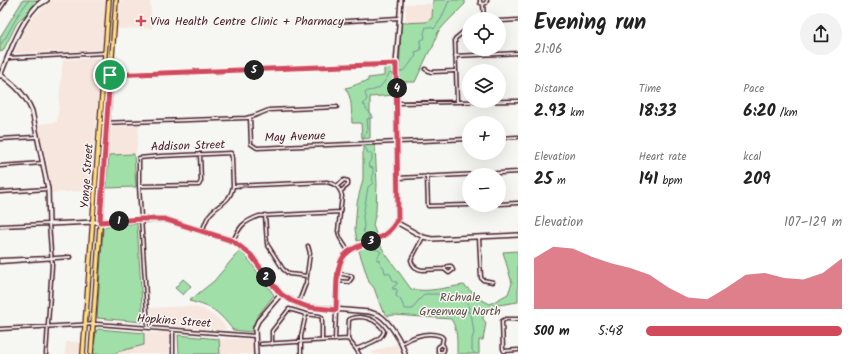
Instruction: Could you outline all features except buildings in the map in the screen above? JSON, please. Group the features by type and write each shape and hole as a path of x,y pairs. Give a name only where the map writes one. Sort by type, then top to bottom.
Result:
{"main road":[{"name":"Yonge Street","path":"83,354 94,222 109,0"},
{"name":"Yonge Street","path":"90,354 116,0"}],"street":[{"path":"0,9 6,0"},
{"path":"43,0 22,26 0,75 26,97 32,111 36,137 48,189 52,265 46,354"},
{"path":"39,5 47,0"},
{"path":"335,340 338,273 342,258 349,252 384,235 392,229 399,212 396,64 401,0"},
{"path":"480,0 480,3 483,4 484,12"},
{"path":"483,4 487,0"},
{"path":"332,22 399,18"},
{"path":"506,21 518,20"},
{"path":"457,102 455,39 462,34"},
{"path":"8,58 106,53"},
{"path":"456,56 518,53"},
{"path":"110,75 396,64"},
{"path":"425,69 431,72 455,71"},
{"path":"397,103 518,101"},
{"path":"101,123 250,117 269,110 337,107"},
{"name":"May Avenue","path":"250,117 250,142 252,146 256,148 462,139"},
{"path":"0,139 36,137"},
{"path":"506,138 518,137"},
{"path":"139,186 199,185 201,181 200,154"},
{"name":"Addison Street","path":"148,328 139,186 138,162 140,157 232,154 233,186"},
{"path":"0,166 42,163"},
{"path":"398,178 518,172"},
{"path":"428,176 428,206 462,205"},
{"path":"337,186 344,180 348,181 348,185 341,191"},
{"path":"202,231 210,214 232,194 233,186 327,182 337,186 341,191 342,196 339,234 349,252"},
{"path":"0,192 48,189"},
{"path":"506,204 518,203"},
{"path":"233,241 238,229 250,220 265,215 340,212"},
{"path":"265,215 267,244 283,269 289,274 307,276"},
{"path":"0,226 164,219 202,231 233,241 251,255 281,294 298,304 308,307 370,312 379,315 402,343 405,354"},
{"path":"396,222 423,237 432,239 518,235"},
{"path":"423,237 411,260 412,263 418,270 444,269"},
{"path":"479,237 481,278 483,280 493,282"},
{"path":"298,304 306,283 310,253 308,246"},
{"path":"0,261 70,257"},
{"path":"338,273 349,274 352,276 349,282 338,281"},
{"path":"256,354 255,328 258,321 281,294"},
{"path":"272,344 272,330 290,309 306,314 320,316 322,318 322,340"},
{"path":"301,354 301,341 306,314"},
{"path":"356,349 380,338 384,333 381,326 366,318 350,318 348,339 359,354"},
{"path":"518,319 506,319 502,321 503,349 518,350"},
{"name":"Hopkins Street","path":"0,329 93,324 255,336"},
{"path":"172,330 173,354"},
{"path":"402,343 414,336 432,334 441,336 443,338 442,344"},
{"path":"260,344 348,339"}],"shaded area":[{"path":"52,0 107,0 103,50 14,53 27,24"},
{"path":"120,0 150,0 152,28 117,29"},
{"path":"406,4 433,4 432,18 426,22 406,23"},
{"path":"103,58 96,120 91,190 51,193 47,164 40,139 38,124 57,122 63,60"},
{"path":"139,125 136,154 109,155 111,127"},
{"path":"188,306 203,309 220,320 226,327 225,330 151,324 151,308"},
{"path":"169,332 169,354 117,354 117,352 128,350 128,348 143,345 144,333"},
{"path":"219,339 252,339 253,354 220,354"},
{"path":"66,342 82,342 81,354 65,354"},
{"path":"397,344 400,354 372,354 372,352"}],"green space":[{"path":"23,0 36,0 37,3 17,23 3,51 0,52 0,37"},
{"path":"433,0 465,0 465,4 438,32 433,47 429,52 415,82 399,82 401,23 426,22 432,18"},
{"path":"394,66 394,95 370,97 370,138 362,139 361,123 352,123 350,100 348,92 345,88 368,81 368,78 384,76 384,67"},
{"name":"Richvale Greenway North","path":"363,145 375,145 377,184 376,211 373,225 379,243 411,289 431,290 464,285 480,299 490,304 508,294 512,283 503,252 518,251 518,302 492,306 484,310 483,319 486,323 483,340 479,340 479,354 457,354 456,331 451,319 394,315 388,316 382,310 374,288 369,282 359,251 366,245 366,239 357,241 355,229 357,203 363,179"},
{"path":"134,154 136,187 106,188 109,155"},
{"path":"137,223 143,322 97,318 103,228 106,226"},
{"path":"240,250 274,295 257,317 251,332 233,330 219,314 210,308 189,301 214,281"},
{"path":"183,279 191,286 183,295 175,288"},
{"path":"98,329 144,333 144,345 117,352 117,354 93,354 96,331"},
{"path":"178,335 219,339 220,354 179,354"}],"waterway":[{"path":"0,45 29,0"},
{"path":"399,72 405,70 416,56 415,52 421,50 420,41 425,38 424,33 426,27 431,27 434,29 441,19 450,0"},
{"path":"363,141 363,137 368,130 367,119 372,118 365,105 363,105 367,99 365,93 377,89 390,73 393,73"},
{"path":"364,145 368,153 372,154 372,159 368,164 373,168 373,183 368,187 363,216 363,230 367,239"},
{"path":"370,247 381,252 377,260 380,260 385,273 390,274 394,282 397,282 397,284 392,288 397,290 396,296 400,299 405,309 413,309 417,302 425,294 440,294 445,300 458,298 463,299 469,305 468,313 471,312 474,333 472,339 472,350 475,354"}],"place":[{"name":"Viva Health Centre Clinic + Pharmacy","path":"141,21"}],"route":[{"path":"396,64 398,218 390,231 381,237 353,249 342,258 339,267 336,310 308,307 298,304 281,294 251,255 244,248 233,241 164,219 100,222 110,75 396,64"}]}
